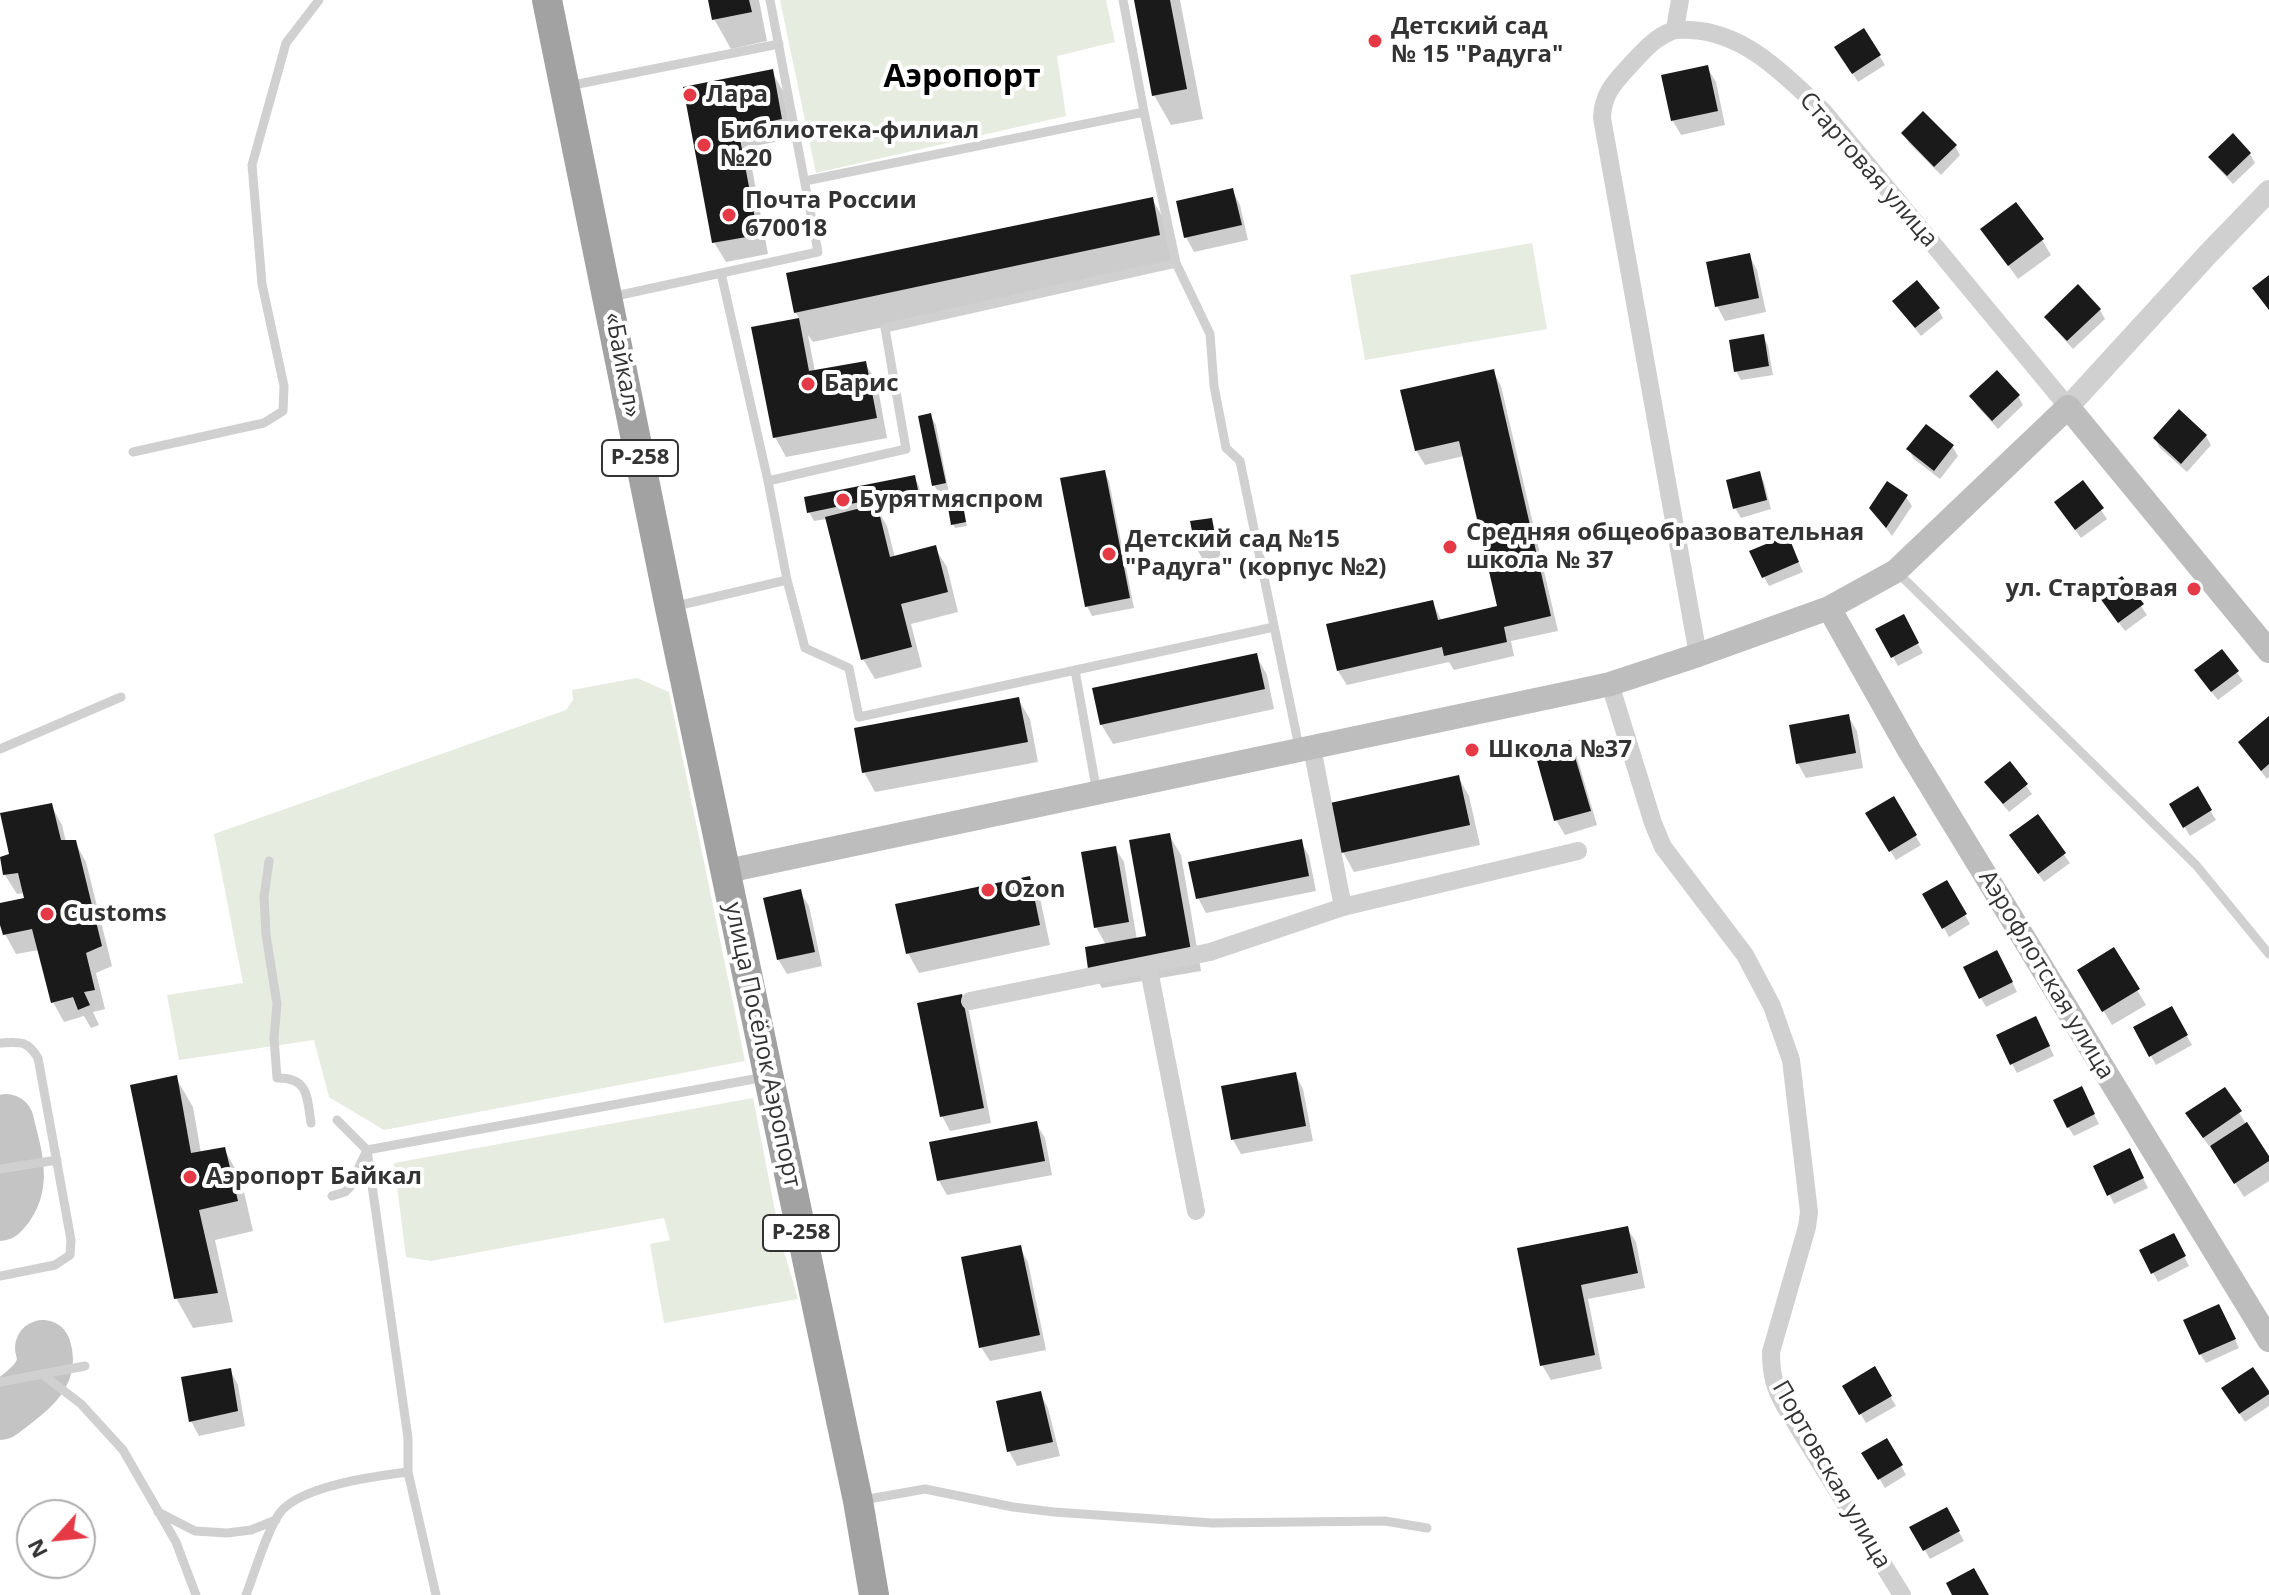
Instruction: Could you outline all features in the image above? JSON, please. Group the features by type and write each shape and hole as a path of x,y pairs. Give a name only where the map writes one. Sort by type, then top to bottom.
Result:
{"highway":[{"name":"«Байкал»","path":"547,0 670,608 727,871"},
{"name":"улица Посёлок Аэропорт","path":"727,871 858,1501 874,1595"}],"main road":[{"path":"727,871 1610,684 1698,655 1829,608 1896,571 2068,407"},
{"name":"Стартовая улица","path":"2068,407 2269,651"},
{"name":"Аэрофлотская улица","path":"1829,608 1909,750 2269,1340"}],"street":[{"path":"1680,0 1675,29 1645,49 1609,89 1603,102 1602,118 1698,655"},
{"name":"Стартовая улица","path":"1675,29 1708,31 1738,42 1783,73 1823,111 2068,407"},
{"path":"2068,407 2269,191"},
{"name":"Портовская улица","path":"1610,684 1663,847 1745,955 1772,1006 1791,1060 1809,1212 1771,1352 1771,1372 1785,1406 1902,1595"},
{"path":"1306,749 1343,907"},
{"path":"970,1001 1210,952 1343,907 1578,851"},
{"path":"1148,965 1196,1211"}],"lane":[{"path":"133,452 264,423 283,411 284,386 262,284 252,165 286,43 319,0"},
{"path":"608,297 818,252 770,0"},
{"path":"1123,0 1176,263 1210,334 1214,386 1226,448 1240,461 1274,627 1306,749"},
{"path":"565,87 779,44"},
{"path":"805,181 1144,112"},
{"path":"768,481 906,449 885,328 1176,263"},
{"path":"721,273 787,580 805,648 849,668 859,717 1274,627"},
{"path":"1896,571 2196,865 2269,954"},
{"path":"670,608 787,580"},
{"path":"1075,670 1097,793"},
{"path":"0,749 121,697"},
{"path":"269,861 264,897 266,935 277,1004 274,1038 277,1078 299,1082 307,1098 311,1123"},
{"path":"0,1043 19,1042 31,1046 38,1058 71,1240 70,1255 55,1265 0,1276"},
{"path":"367,1150 768,1077"},
{"path":"337,1120 367,1150 408,1438 408,1472 436,1595"},
{"path":"332,1196 350,1187 367,1150"},
{"path":"0,1169 57,1160"},
{"path":"0,1382 85,1366"},
{"path":"42,1374 81,1404 123,1450 176,1542 196,1595"},
{"path":"246,1595 281,1510 301,1496 367,1477 408,1472"},
{"path":"858,1501 925,1489 1054,1512 1212,1523 1385,1521 1427,1528"},
{"path":"158,1512 195,1531 227,1533 251,1530 276,1520"}],"shaded area":[{"path":"780,0 1106,0 1115,42 1057,56 1066,116 816,173"},
{"path":"1532,243 1547,329 1365,360 1350,275"},
{"path":"637,678 669,692 745,1061 384,1130 329,1097 314,1040 179,1060 167,995 243,983 214,834 566,710 573,700 572,690"},
{"path":"753,1098 781,1241 798,1299 664,1323 650,1244 670,1240 664,1218 431,1261 406,1257 394,1163"}],"building":[{"path":"708,0 749,0 752,12 712,20"},
{"path":"1134,0 1170,0 1187,89 1152,96"},
{"path":"1864,28 1881,55 1852,74 1834,47"},
{"path":"1708,65 1718,111 1671,121 1661,75"},
{"path":"773,69 782,119 738,128 758,235 712,243 683,87"},
{"path":"1923,111 1957,145 1934,167 1901,133"},
{"path":"2233,133 2251,153 2227,176 2208,157"},
{"path":"1233,188 1242,225 1184,238 1176,201"},
{"path":"1153,197 1160,235 794,313 786,273"},
{"path":"2016,202 2044,239 2008,266 1980,229"},
{"path":"1750,253 1759,298 1715,307 1706,262"},
{"path":"2269,275 2269,310 2252,288"},
{"path":"1917,280 1940,308 1915,328 1892,301"},
{"path":"2078,284 2101,309 2067,341 2044,317"},
{"path":"799,318 809,371 866,361 877,418 773,438 751,327"},
{"path":"1764,334 1769,366 1734,372 1729,340"},
{"path":"1494,369 1551,616 1504,627 1507,642 1444,656 1442,647 1337,671 1326,624 1433,600 1438,620 1497,606 1459,441 1415,451 1400,390"},
{"path":"1997,370 2020,395 1992,421 1969,396"},
{"path":"2179,409 2207,435 2181,464 2153,438"},
{"path":"931,413 946,483 932,486 918,416"},
{"path":"1926,424 1954,445 1934,471 1906,449"},
{"path":"1105,470 1130,598 1085,607 1060,478"},
{"path":"1760,471 1767,500 1733,509 1726,480"},
{"path":"915,475 918,490 807,513 804,497"},
{"path":"2083,480 2104,508 2075,530 2054,502"},
{"path":"1887,481 1908,495 1886,528 1869,508"},
{"path":"962,499 966,522 951,525 947,502"},
{"path":"877,504 890,557 936,545 948,592 901,604 912,647 861,660 825,517"},
{"path":"1212,518 1217,548 1196,551 1190,521"},
{"path":"1788,535 1799,562 1762,578 1749,551"},
{"path":"2122,576 2144,604 2118,623 2097,594"},
{"path":"1904,614 1919,643 1891,658 1875,629"},
{"path":"2222,649 2239,671 2211,692 2194,670"},
{"path":"1257,653 1265,689 1100,725 1092,688"},
{"path":"1019,697 1028,742 862,773 854,728"},
{"path":"1849,714 1856,753 1796,764 1789,725"},
{"path":"2269,716 2269,764 2261,771 2238,742"},
{"path":"1570,740 1591,811 1554,821 1534,750"},
{"path":"2010,761 2028,784 2003,804 1984,782"},
{"path":"1459,775 1470,825 1341,853 1330,803"},
{"path":"2198,786 2212,810 2183,828 2169,804"},
{"path":"1894,796 1917,835 1889,852 1865,813"},
{"name":"Customs","path":"52,803 61,840 76,840 102,946 86,953 95,990 84,992 90,1005 78,1010 73,997 51,1003 32,929 3,935 0,925 0,903 24,898 18,873 3,875 0,857 9,854 0,813"},
{"path":"2038,814 2066,853 2038,874 2009,835"},
{"path":"1170,833 1191,951 1088,969 1085,947 1146,936 1129,840"},
{"path":"1302,839 1309,876 1196,899 1188,862"},
{"path":"1116,846 1129,922 1094,928 1081,852"},
{"path":"1030,876 1040,925 906,954 895,904"},
{"path":"1947,880 1967,914 1942,929 1922,894"},
{"path":"801,889 815,952 777,960 763,898"},
{"path":"2114,947 2140,989 2102,1012 2077,970"},
{"path":"1997,950 2013,982 1979,999 1963,967"},
{"path":"962,994 984,1108 940,1117 917,1003"},
{"path":"2172,1006 2188,1035 2149,1057 2133,1027"},
{"path":"2036,1016 2050,1046 2010,1065 1996,1035"},
{"path":"1296,1072 1306,1126 1231,1140 1221,1086"},
{"name":"Аэропорт Байкал","path":"177,1075 191,1153 225,1147 238,1201 199,1210 218,1293 174,1299 130,1085"},
{"path":"2082,1086 2095,1114 2067,1128 2053,1100"},
{"path":"2225,1087 2242,1111 2203,1138 2185,1113"},
{"path":"1037,1121 1045,1161 937,1181 929,1142"},
{"path":"2247,1122 2269,1156 2269,1161 2234,1184 2210,1146"},
{"path":"2130,1148 2144,1178 2107,1196 2093,1166"},
{"path":"1628,1226 1638,1273 1581,1285 1595,1355 1540,1366 1517,1248"},
{"path":"2174,1233 2186,1256 2151,1274 2139,1250"},
{"path":"1021,1245 1040,1335 979,1348 961,1257"},
{"path":"2219,1304 2236,1339 2199,1355 2183,1320"},
{"path":"1875,1366 1892,1396 1859,1415 1842,1386"},
{"path":"2253,1367 2269,1394 2239,1414 2221,1388"},
{"path":"231,1368 238,1411 189,1422 181,1377"},
{"path":"1041,1391 1053,1442 1007,1452 996,1401"},
{"path":"1887,1438 1903,1465 1878,1480 1861,1453"},
{"path":"1947,1507 1960,1531 1923,1551 1909,1527"},
{"path":"1974,1568 1989,1595 1952,1595 1946,1583"}],"taxiway":[{"path":"0,1213 8,1203 16,1181 6,1122"},
{"path":"0,1412 39,1377 45,1359 43,1348"}],"place":[{"name":"Детский сад № 15 \"Радуга\"","path":"1375,41"},
{"name":"Лара","path":"690,95"},
{"name":"Библиотека-филиал №20","path":"704,145"},
{"name":"Почта России 670018","path":"729,215"},
{"name":"Барис","path":"808,384"},
{"name":"Бурятмяспром","path":"843,500"},
{"name":"Средняя общеобразовательная школа № 37","path":"1450,547"},
{"name":"Детский сад №15 \"Радуга\" (корпус №2)","path":"1109,554"},
{"name":"ул. Стартовая","path":"2194,589"},
{"name":"Школа №37","path":"1472,750"},
{"name":"Ozon","path":"988,890"},
{"name":"Customs","path":"47,914"},
{"name":"Аэропорт Байкал","path":"190,1177"}],"district":[{"name":"Аэропорт","path":"962,78"}]}
